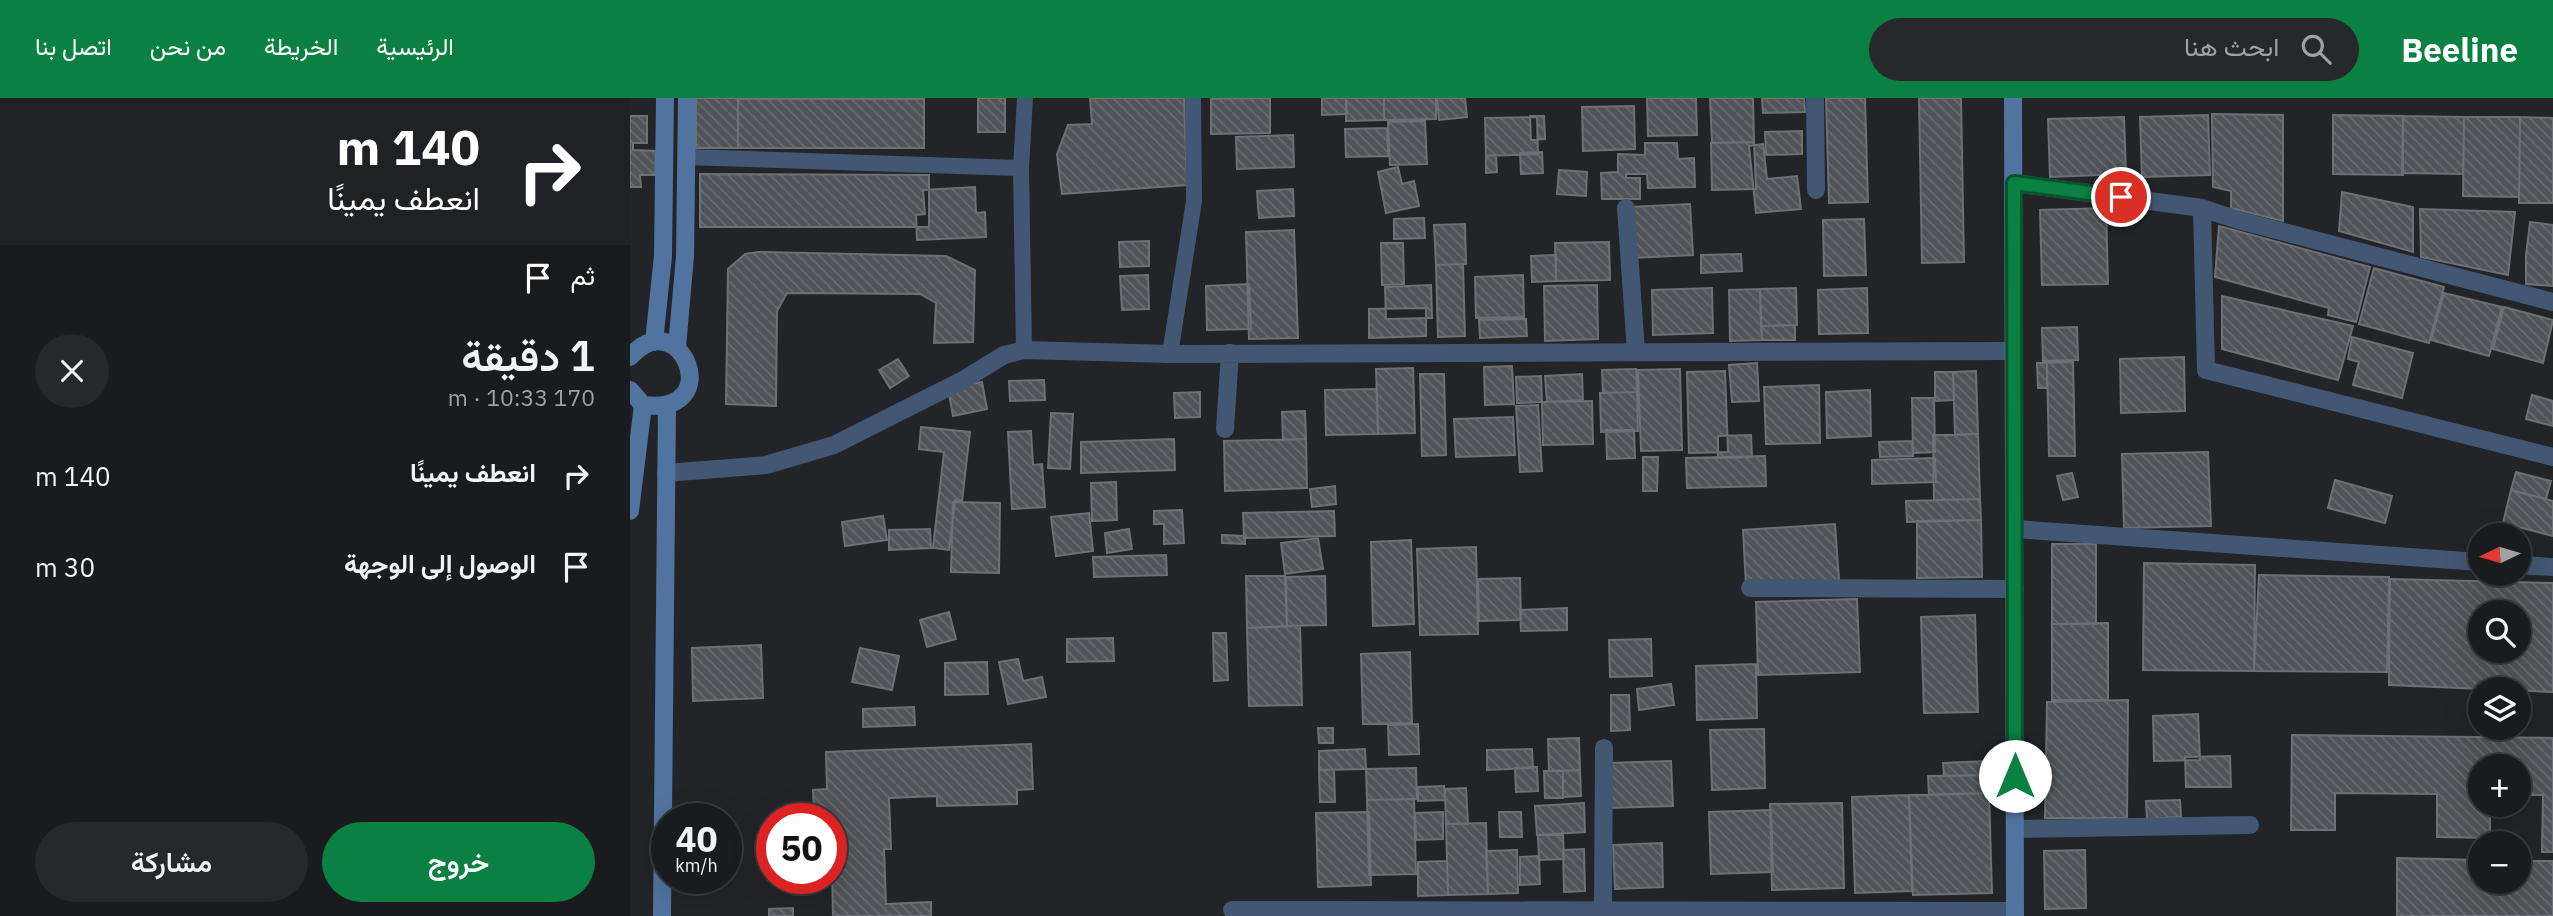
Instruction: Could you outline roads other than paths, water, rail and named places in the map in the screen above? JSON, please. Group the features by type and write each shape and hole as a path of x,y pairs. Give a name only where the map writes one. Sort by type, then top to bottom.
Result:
{"main road":[{"path":"654,342 663,256 665,98"},
{"path":"677,347 685,256 687,98"},
{"path":"2013,98 2015,914"},
{"path":"630,357 645,344 666,342 677,347 689,364 691,374 684,394 667,406 643,405 630,390"},
{"path":"630,511 643,405"},
{"path":"662,916 667,406"}],"street":[{"path":"1815,98 1816,190"},
{"path":"2014,183 2202,208 2238,220 2553,302"},
{"path":"1626,208 1636,352"},
{"path":"2202,208 2206,370 2553,457"},
{"path":"666,472 766,465 834,445 965,379 1003,355 1024,350 1170,354 2014,351"},
{"path":"1225,429 1230,353"},
{"path":"2015,529 2468,561"},
{"path":"2531,566 2553,568"},
{"path":"1750,588 2015,589"},
{"path":"1603,911 1604,748"},
{"path":"2015,829 2250,825"},
{"path":"1232,910 2015,914"}],"lane":[{"path":"1024,350 1021,168 1025,98"},
{"path":"1170,354 1194,201 1193,98"},
{"path":"686,157 1021,168"}]}
